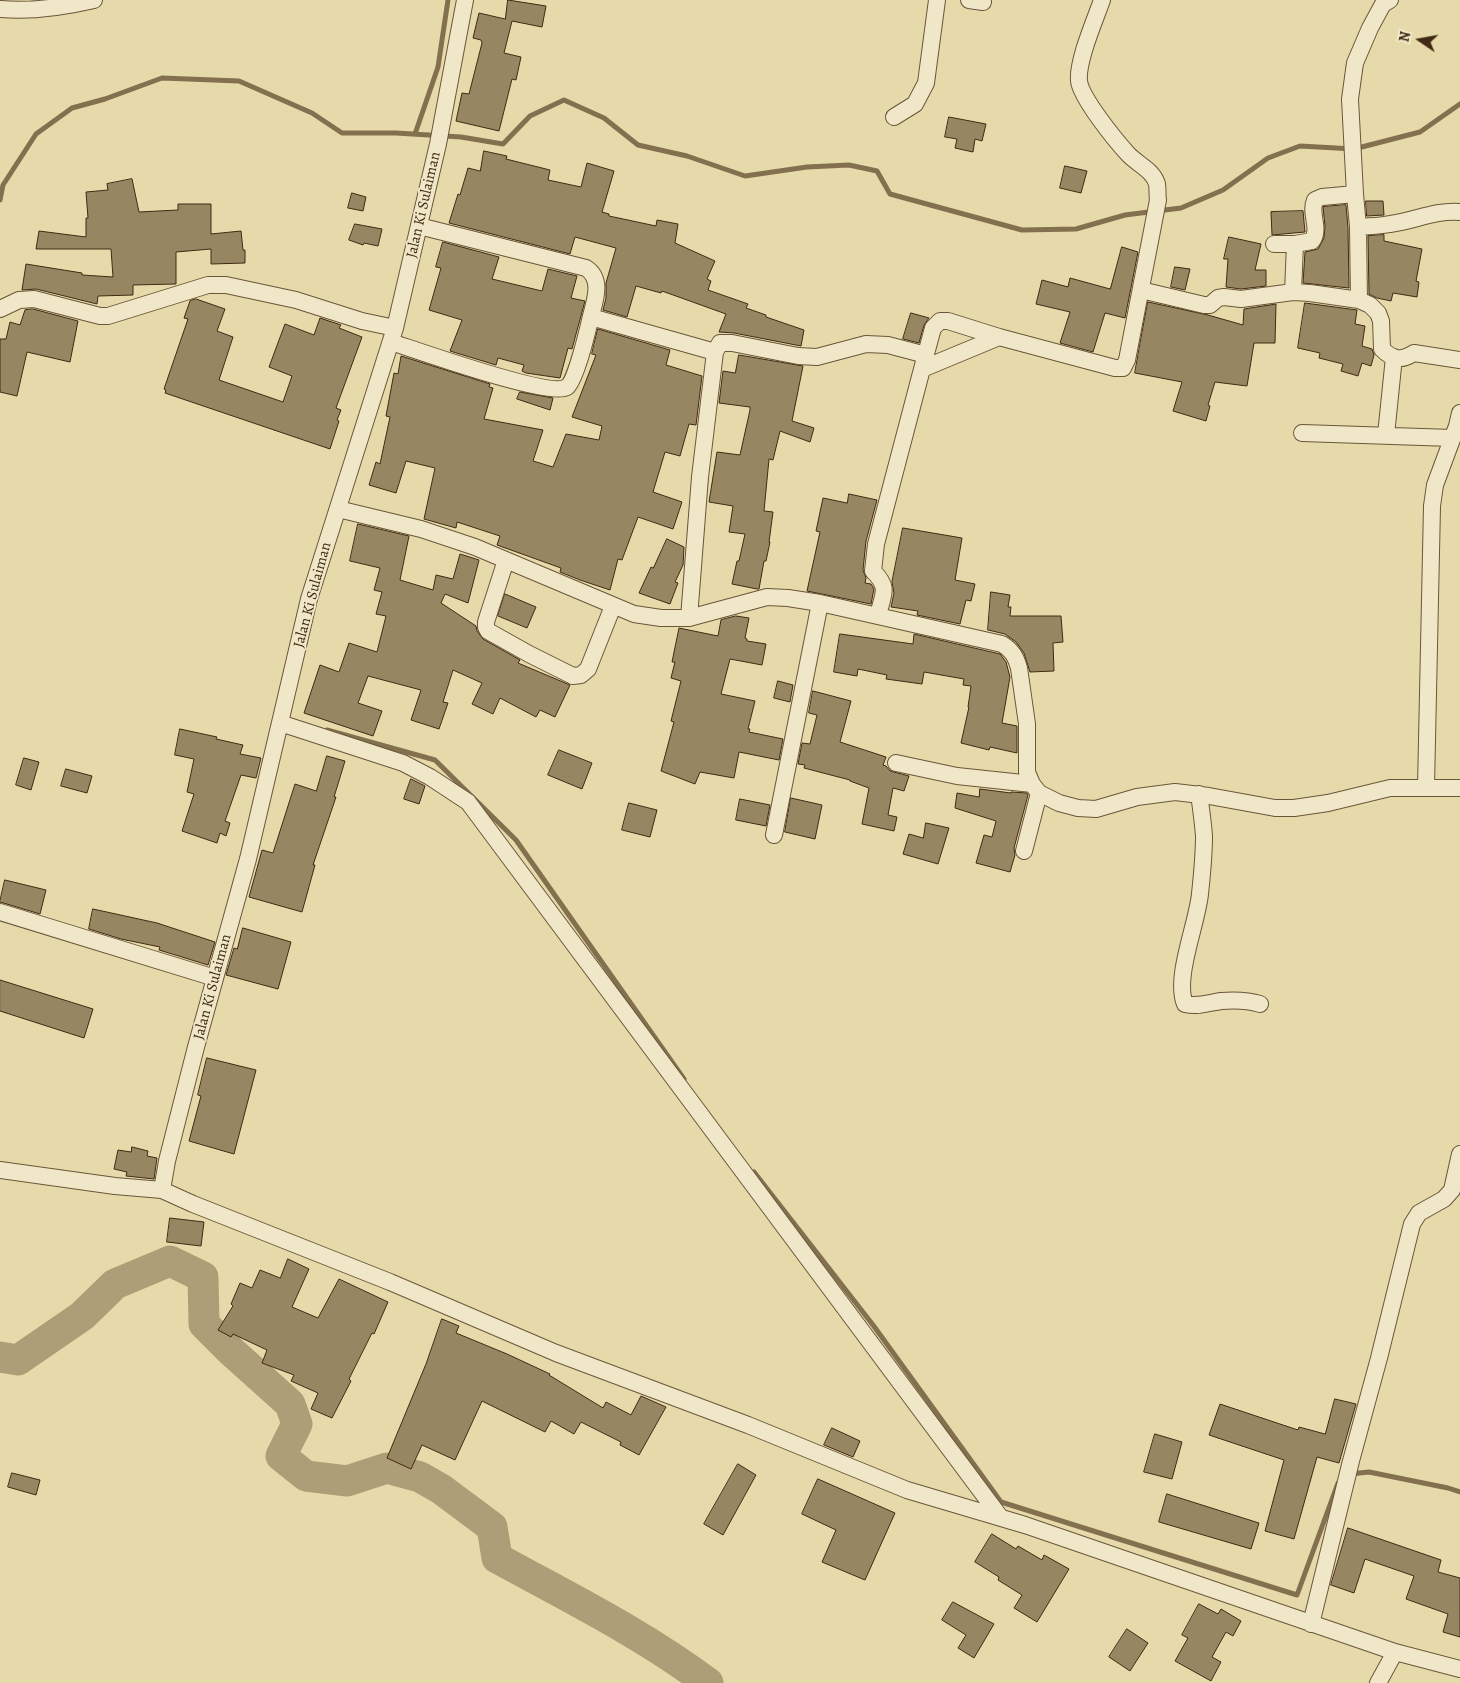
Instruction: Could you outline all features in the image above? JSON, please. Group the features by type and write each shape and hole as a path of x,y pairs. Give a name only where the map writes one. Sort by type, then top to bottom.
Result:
{"street":[{"path":"0,9 14,11 39,9 94,0"},
{"name":"Jalan Ki Sulaiman","path":"162,1190 167,1161 248,859 309,599 393,335 439,136 465,0"},
{"path":"894,117 915,104 926,83 937,0"},
{"path":"878,615 884,592 884,583 873,571 876,544 935,324 944,320 1115,368 1123,368 1127,360 1158,200 1157,184 1151,173 1129,155 1113,136 1088,101 1079,82 1080,66 1102,0"},
{"path":"1359,300 1358,227 1350,99 1355,63 1383,4 1390,0"},
{"path":"1274,244 1312,242 1316,235 1315,200 1322,197 1355,194"},
{"path":"1358,227 1390,224 1435,213 1460,212"},
{"path":"0,309 19,300 34,299 100,316 108,316 208,285 226,285 296,300 367,322 393,335 506,378 554,389 564,388 570,384 597,292 597,283 590,270 419,226"},
{"path":"1293,292 1295,244"},
{"path":"1141,290 1204,305 1210,305 1218,298 1224,297 1241,299 1293,292 1359,300 1370,305 1378,313 1381,321 1382,349 1387,354 1401,359 1414,354 1460,360"},
{"path":"591,317 715,352"},
{"path":"689,618 700,477 715,352 720,342 818,357 866,344 888,345 924,362 999,336"},
{"path":"1386,435 1394,357"},
{"path":"1426,787 1432,506 1435,485 1460,413"},
{"path":"1302,433 1452,438"},
{"path":"338,509 421,529 475,547 591,594 613,606 634,614 661,618 689,618 767,597 788,598 878,615 1002,644 1013,652 1019,668 1027,724 1027,772 1036,789 1024,850"},
{"path":"506,560 486,622 488,631 574,676 580,675 588,669 613,606"},
{"path":"774,835 820,603"},
{"path":"280,723 403,763 430,777 468,802 1001,1518"},
{"path":"896,763 957,776 1036,789 1059,803 1078,808 1096,809 1126,800 1167,793 1199,794 1275,808 1294,808 1328,803 1390,788 1460,788"},
{"path":"1199,794 1204,834 1204,858 1200,897 1184,970 1182,996 1186,1004 1194,1006 1220,1001 1247,1000 1260,1004"},
{"path":"0,912 215,978"},
{"path":"1311,1624 1350,1461 1379,1358 1412,1224 1419,1213 1444,1199 1452,1190 1460,1154"},
{"path":"0,1170 115,1186 162,1190 381,1278 556,1353 748,1425 906,1490 1001,1518 1396,1652 1460,1668"},
{"path":"1378,1683 1396,1652"}],"building":[{"path":"508,0 546,6 542,27 512,21 504,53 521,57 516,80 512,79 499,131 456,121 462,93 469,94 482,43 481,40 473,38 479,13 505,19"},
{"path":"949,117 986,124 982,141 975,139 973,152 955,148 957,139 945,137"},
{"path":"484,151 507,156 506,159 550,170 548,180 581,187 587,163 614,171 602,212 609,214 609,216 656,226 657,220 678,224 675,243 715,261 707,279 711,281 708,290 748,304 746,308 766,315 766,317 804,330 801,346 734,333 719,332 726,314 662,291 661,293 636,286 627,317 603,310 606,298 606,283 616,248 575,237 570,254 449,223 468,168 480,171"},
{"path":"1065,166 1087,171 1081,193 1060,188"},
{"path":"132,179 139,212 178,210 178,204 211,204 211,234 241,231 243,250 245,250 245,263 211,264 211,249 176,252 176,284 133,285 133,295 98,296 97,304 36,289 22,290 26,264 82,273 82,275 113,277 111,249 36,249 39,231 86,237 86,218 88,218 86,192 108,190 107,184"},
{"path":"352,193 366,197 363,211 348,208"},
{"path":"1366,201 1383,201 1384,215 1367,216"},
{"path":"1346,205 1349,288 1303,283 1305,252 1318,249 1324,238 1323,207"},
{"path":"1303,211 1305,232 1272,235 1271,212"},
{"path":"355,224 382,229 378,246 364,243 363,245 349,240"},
{"path":"1384,235 1384,241 1422,249 1416,281 1419,282 1417,297 1393,293 1391,301 1369,294 1368,236"},
{"path":"1229,237 1261,244 1255,270 1266,270 1266,286 1241,289 1226,287 1228,259 1224,259"},
{"path":"443,242 499,257 492,279 542,291 548,269 577,276 571,298 585,301 572,349 568,348 560,378 526,373 522,371 524,365 498,358 496,365 450,351 462,320 429,310 441,268 436,267"},
{"path":"1122,247 1138,252 1125,318 1105,313 1093,352 1060,343 1070,312 1036,304 1042,280 1068,287 1070,278 1110,289"},
{"path":"1175,267 1190,269 1185,290 1171,287"},
{"path":"196,299 225,309 217,331 233,337 219,380 283,402 292,376 269,367 285,324 314,335 320,318 341,325 339,328 362,337 336,408 341,410 330,449 165,393 166,390 164,389 188,319 184,318 190,301"},
{"path":"1148,302 1243,325 1244,309 1276,304 1275,343 1254,343 1247,386 1215,382 1208,405 1210,406 1206,421 1173,411 1182,382 1135,373"},
{"path":"1305,303 1357,310 1355,324 1365,326 1362,346 1372,349 1374,355 1371,366 1362,363 1358,376 1341,371 1343,364 1319,358 1320,353 1298,348"},
{"path":"33,309 78,321 70,362 27,352 17,396 0,392 0,339 6,339 10,322 20,325 25,310"},
{"path":"911,313 929,318 924,325 919,343 903,339"},
{"path":"598,329 670,350 666,365 702,376 696,425 689,424 680,456 665,452 653,492 682,502 673,529 638,517 622,560 618,559 610,590 560,572 561,568 497,545 500,536 457,522 456,528 424,519 435,468 406,461 396,493 369,485 376,462 380,464 390,417 386,416 394,373 398,374 401,356 490,384 489,387 493,388 484,419 543,430 533,461 553,467 566,434 599,440 602,426 572,417 596,355 592,354"},
{"path":"739,355 803,366 792,421 814,428 810,442 780,431 773,460 769,459 764,511 773,512 770,542 766,561 764,561 759,589 732,584 745,534 729,532 733,506 709,502 717,452 740,455 750,410 750,407 719,403 723,371 735,373"},
{"path":"520,392 553,398 550,410 517,399"},
{"path":"849,494 877,500 866,541 863,570 866,578 865,583 871,584 874,589 871,604 807,591 820,532 816,531 823,498 847,503"},
{"path":"358,524 409,536 400,580 433,590 436,575 453,579 460,554 479,560 468,603 445,594 441,603 476,626 483,639 520,660 518,663 570,685 555,717 540,710 536,717 500,698 493,714 472,704 482,683 453,670 443,702 448,703 439,729 411,720 421,690 368,676 358,703 382,711 373,736 304,713 320,665 339,672 349,643 377,652 386,616 376,614 382,592 374,590 380,568 350,561"},
{"path":"903,528 962,538 955,580 975,584 971,601 966,600 960,624 917,615 918,611 891,607 894,593 892,582"},
{"path":"667,539 684,547 683,565 675,582 678,583 670,604 639,593"},
{"path":"991,592 1010,595 1008,607 1011,607 1010,616 1061,616 1063,642 1053,643 1054,671 1030,672 1024,653 1016,642 1005,634 988,630"},
{"path":"505,594 536,607 527,628 498,616"},
{"path":"736,616 749,618 745,638 747,641 766,644 762,665 730,659 721,694 755,701 748,729 750,729 749,732 783,739 779,760 739,752 734,778 700,772 695,784 661,771 674,722 671,721 681,681 671,678 675,662 672,662 679,628 718,636 721,620"},
{"path":"840,634 913,644 914,634 1000,654 1006,662 1010,677 1002,723 1017,726 1017,753 990,747 989,750 961,743 969,707 971,686 963,685 964,679 924,672 922,684 886,679 887,675 858,669 857,676 834,672"},
{"path":"778,681 793,685 790,702 774,698"},
{"path":"813,691 851,701 840,742 886,757 883,765 890,771 909,776 904,791 893,788 888,815 897,817 894,831 862,824 869,788 850,780 804,768 805,765 798,764 802,743 810,744 817,715 809,713"},
{"path":"180,729 243,745 240,754 261,758 256,778 241,775 225,821 230,823 226,836 220,833 217,843 182,831 194,794 187,792 194,759 175,755"},
{"path":"559,750 592,763 582,789 548,775"},
{"path":"327,756 345,761 334,797 336,797 313,865 315,865 302,912 249,897 262,850 273,853 295,784 316,791"},
{"path":"24,758 39,762 31,790 16,785"},
{"path":"66,769 92,776 87,793 61,786"},
{"path":"411,779 425,786 419,804 404,799"},
{"path":"980,789 1027,793 1028,795 1014,848 1015,855 1010,872 976,863 984,835 992,837 996,821 955,808 957,793 979,797"},
{"path":"791,798 822,805 815,839 785,832"},
{"path":"740,799 770,805 766,826 736,820"},
{"path":"629,803 657,810 650,837 622,830"},
{"path":"926,823 949,828 938,864 903,854 909,834 923,838"},
{"path":"5,880 46,890 40,914 0,902"},
{"path":"93,909 157,923 215,942 208,965 159,950 160,947 121,939 89,929"},
{"path":"243,928 291,942 278,989 226,975 234,948 237,949"},
{"path":"0,980 93,1009 84,1038 0,1011"},
{"path":"207,1058 256,1070 234,1154 189,1141 201,1096 198,1095"},
{"path":"132,1147 148,1151 147,1156 157,1158 154,1179 126,1176 127,1172 114,1169 118,1150 131,1152"},
{"path":"170,1218 204,1222 201,1246 167,1242"},
{"path":"288,1259 309,1269 292,1307 318,1318 339,1279 388,1302 374,1334 372,1333 349,1379 351,1381 332,1418 311,1409 318,1393 291,1381 294,1375 262,1363 267,1350 233,1334 231,1337 218,1330 233,1306 231,1304 240,1283 252,1288 260,1270 280,1278"},
{"path":"442,1319 459,1326 456,1333 550,1374 603,1408 606,1402 631,1415 641,1396 666,1407 639,1455 620,1445 621,1442 581,1422 574,1434 551,1421 545,1432 482,1401 455,1460 422,1445 411,1469 387,1458 426,1364"},
{"path":"1335,1399 1356,1404 1339,1463 1317,1457 1294,1539 1265,1531 1284,1460 1209,1435 1220,1404 1298,1430 1299,1427 1325,1434"},
{"path":"832,1428 860,1441 853,1457 824,1445"},
{"path":"1155,1434 1182,1442 1172,1479 1144,1472"},
{"path":"738,1464 756,1475 723,1535 704,1524"},
{"path":"12,1473 40,1480 36,1495 8,1487"},
{"path":"818,1479 895,1513 865,1580 822,1562 836,1530 802,1514"},
{"path":"1167,1494 1259,1523 1251,1549 1159,1522"},
{"path":"1348,1528 1441,1560 1438,1572 1460,1578 1460,1637 1443,1632 1448,1614 1406,1599 1414,1576 1365,1559 1354,1593 1331,1585"},
{"path":"992,1534 1016,1549 1018,1546 1042,1560 1044,1555 1069,1569 1037,1622 1014,1608 1022,1595 998,1580 999,1577 975,1562"},
{"path":"953,1602 994,1624 974,1658 958,1648 966,1635 942,1620"},
{"path":"1199,1604 1218,1614 1221,1609 1241,1621 1233,1636 1226,1632 1212,1657 1221,1662 1211,1681 1175,1661 1188,1638 1182,1635"},
{"path":"1127,1629 1148,1643 1130,1671 1109,1657"}],"waterway":[{"path":"415,134 438,67 448,0"},
{"path":"0,200 3,185 36,134 72,108 105,99 162,78 239,81 312,113 342,133 396,133 461,137 503,144 530,116 564,100 604,118 638,145 687,156 745,176 807,167 849,165 877,171 890,194 1022,230 1076,229 1125,215 1181,208 1223,190 1268,158 1300,146 1354,149 1420,132 1460,104"},
{"path":"327,730 435,760 516,840 684,1079"},
{"path":"754,1172 873,1325 1001,1502 1297,1595 1338,1483"},
{"path":"0,1357 18,1360 82,1316 115,1284 170,1261 203,1277 204,1324 290,1404 297,1424 281,1456 306,1476 347,1481 387,1468 420,1477 441,1489 492,1527 497,1558 631,1632 658,1648 708,1683"},
{"path":"1350,1474 1369,1472 1460,1492"}]}
